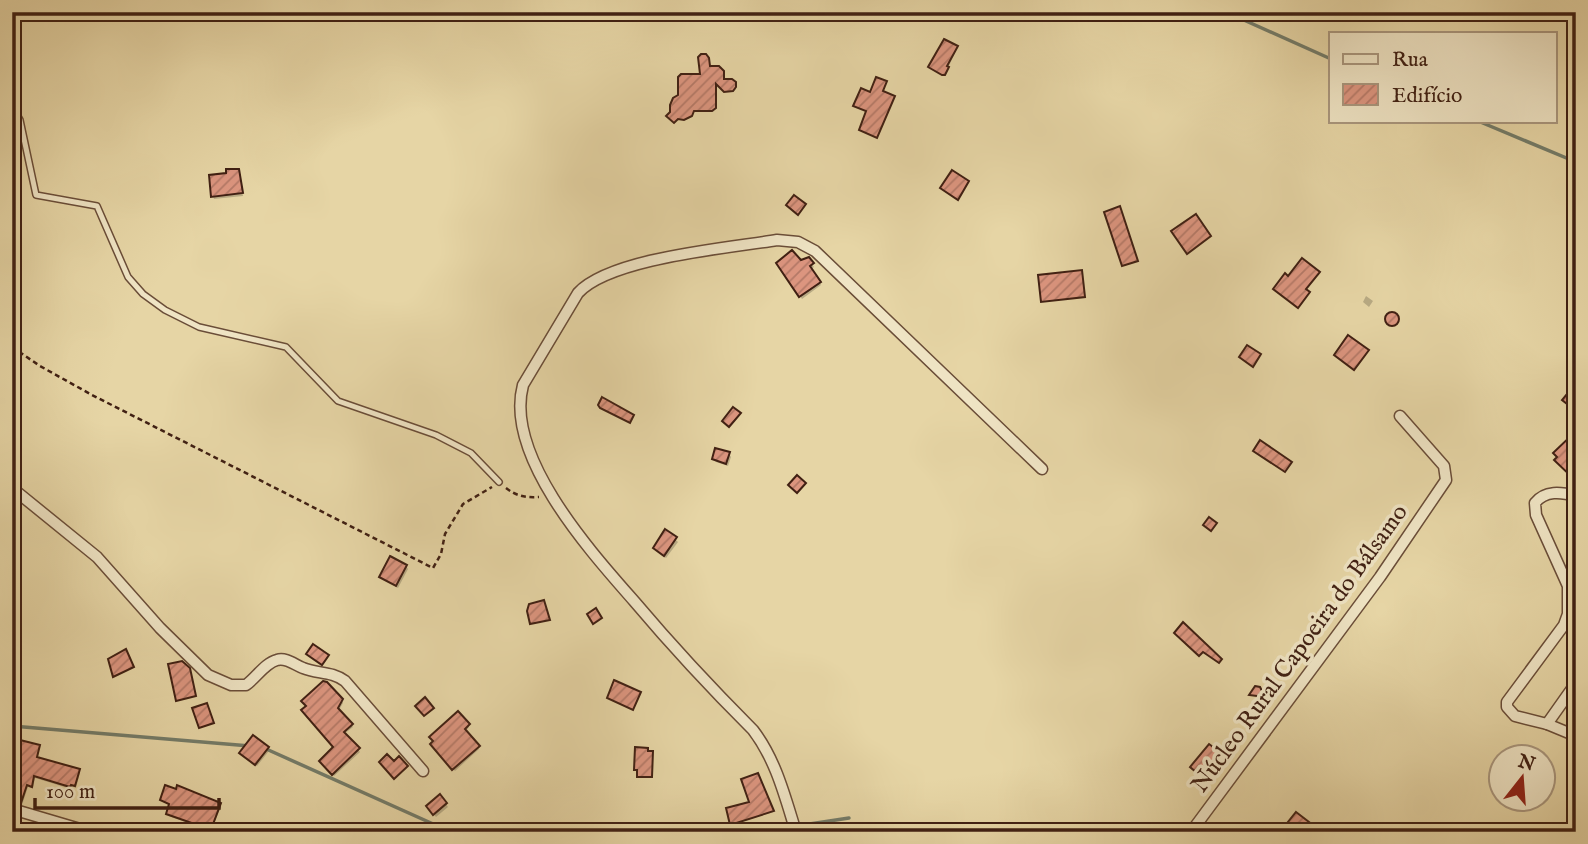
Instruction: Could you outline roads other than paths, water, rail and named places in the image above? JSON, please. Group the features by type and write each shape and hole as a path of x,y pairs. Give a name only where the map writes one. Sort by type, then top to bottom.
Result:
{"street":[{"path":"796,832 781,784 754,730 668,641 590,550 569,523 528,448 523,431 520,394 527,377 578,293 594,280 618,269 777,240 797,242 815,251 1042,469"},
{"name":"Núcleo Rural Capoeira do Bálsamo","path":"1191,832 1381,577 1446,480 1444,466 1399,416"},
{"path":"12,488 97,557 160,628 208,675 231,685 246,685 268,665 284,660 312,671 339,676 423,771"},
{"path":"1576,496 1555,493 1542,496 1535,503 1535,516 1568,586 1568,614 1564,625 1507,702 1507,707 1515,716 1547,724 1576,736"},
{"path":"1547,724 1576,683"},
{"path":"12,809 90,832"}],"lane":[{"path":"12,106 20,120 36,195 97,206 128,276 143,294 165,310 199,327 286,347 338,401 436,435 471,453 499,482"}],"waterway":[{"path":"1226,12 1329,58"},
{"path":"1480,122 1576,162"},
{"path":"12,726 250,746"},
{"path":"264,748 451,832"},
{"path":"803,825 849,818"},
{"path":"759,832 783,828"}]}
